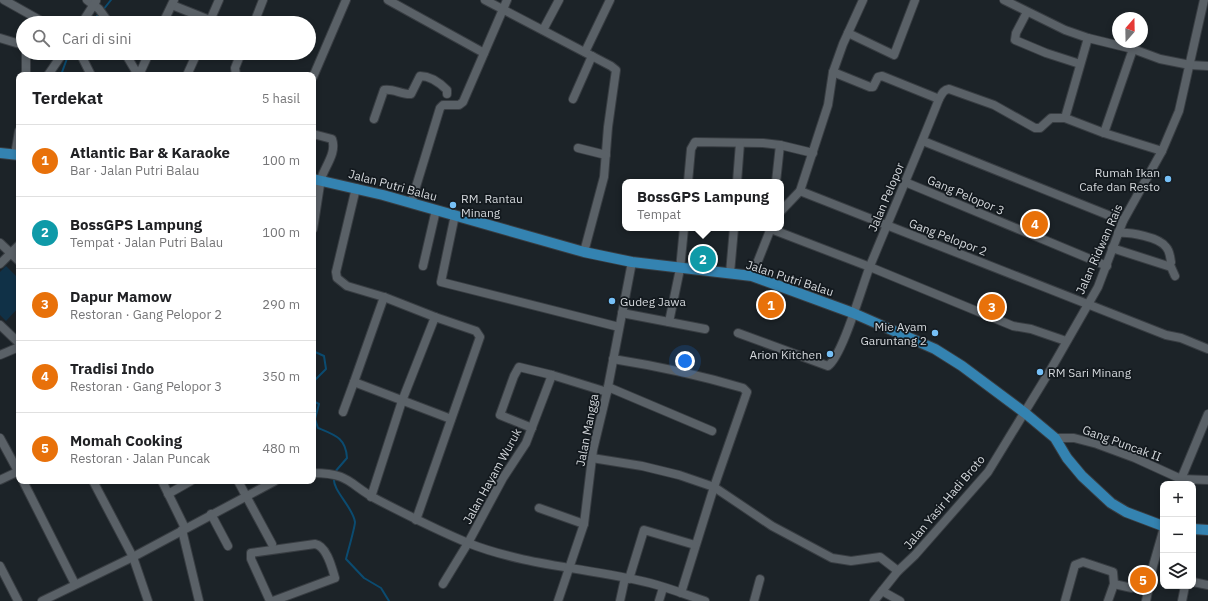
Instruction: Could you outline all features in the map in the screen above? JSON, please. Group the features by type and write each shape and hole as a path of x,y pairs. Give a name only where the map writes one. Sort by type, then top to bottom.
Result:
{"main road":[{"path":"0,153 16,155"},
{"name":"Jalan Putri Balau","path":"317,180 356,188 584,252 632,262 680,269 752,276 853,313 935,349 962,366 1025,413 1054,438 1067,458 1082,476 1111,503 1126,512 1160,525"},
{"path":"1196,529 1208,530"}],"street":[{"path":"0,7 4,0 33,16"},
{"path":"214,16 219,0"},
{"path":"257,16 263,0"},
{"path":"315,72 346,0"},
{"path":"388,0 484,53"},
{"path":"485,0 503,8 616,70 604,177 584,252"},
{"path":"445,99 459,105 463,102 507,0"},
{"path":"543,30 558,0"},
{"path":"573,99 610,0"},
{"path":"784,208 800,191 828,105 834,72 848,33 863,0"},
{"path":"848,33 894,55 915,0"},
{"path":"1004,0 1065,30 1088,38 1133,49 1160,59 1190,66 1208,66"},
{"name":"Jalan Ridwan Rais","path":"1025,413 1098,287 1123,221 1162,151 1179,111 1204,0"},
{"path":"166,16 173,2 200,16"},
{"path":"86,16 94,3 104,16"},
{"path":"1027,12 1016,33 1015,40 1046,53 1080,64"},
{"path":"0,38 16,43"},
{"path":"1088,38 1066,118 1104,133 1162,151"},
{"path":"1104,133 1133,49"},
{"path":"26,60 26,72"},
{"path":"50,72 58,60"},
{"path":"84,60 90,72"},
{"path":"129,60 136,72"},
{"path":"140,72 146,60"},
{"path":"188,72 194,60"},
{"path":"236,72 235,68 238,60"},
{"path":"834,72 873,87 878,77 882,76 939,100"},
{"path":"374,119 384,90 388,89 404,95 411,94 420,76 426,76 442,84 447,90 445,99 438,113 411,203"},
{"name":"Jalan Pelopor","path":"738,333 828,366 836,355 870,267 944,91 949,89 994,106 1035,128 1040,128 1051,118 1066,118"},
{"path":"316,135 332,139 334,144 330,162 317,180 316,192"},
{"path":"923,141 1123,221"},
{"path":"688,179 691,149 695,142 740,142 780,145 813,153"},
{"path":"737,179 740,142"},
{"path":"776,179 780,145"},
{"path":"578,148 606,156"},
{"name":"Gang Pelopor 3","path":"905,182 1107,266"},
{"path":"356,188 336,272 337,278 348,286 384,297 476,331 480,337 416,520"},
{"name":"Gang Pelopor 2","path":"800,191 1166,336 1181,338 1208,349"},
{"path":"423,266 436,210"},
{"path":"455,215 441,282 619,327"},
{"path":"669,322 680,269 684,231"},
{"path":"730,273 734,231"},
{"path":"752,276 770,231"},
{"path":"779,231 1013,326 1031,329 1066,341"},
{"path":"1118,233 1136,234 1163,243 1169,251 1171,262"},
{"path":"0,243 16,258"},
{"path":"0,264 16,248"},
{"path":"1112,248 1171,267 1175,276"},
{"name":"Jalan Mangga","path":"558,601 584,524 592,458 608,390 632,262"},
{"path":"343,412 384,297"},
{"path":"622,313 705,329"},
{"path":"370,496 402,401 435,317"},
{"path":"0,325 16,340"},
{"path":"0,355 16,348"},
{"path":"613,359 672,369 746,390 695,545 681,593"},
{"path":"532,428 500,416 504,400 519,367 608,390 712,431"},
{"name":"Jalan Hayam Wuruk","path":"443,584 468,543 503,478 522,451 552,375"},
{"path":"354,382 451,419"},
{"name":"Jalan Yasir Hadi Broto","path":"874,601 898,571 920,550 988,472 1025,413"},
{"path":"1208,414 1180,481 1208,480"},
{"path":"0,438 16,467"},
{"name":"Gang Puncak II","path":"1054,438 1074,438 1097,444 1135,458 1180,481"},
{"path":"592,458 642,466 680,475 714,487 772,526 832,558 851,561 880,557 898,571"},
{"path":"0,480 16,473"},
{"path":"316,473 335,474 348,479 370,496 416,520 468,543 509,556 627,579 705,601"},
{"path":"25,484 75,584"},
{"path":"96,484 133,557 148,601"},
{"path":"163,484 184,529 200,601"},
{"path":"168,494 186,484"},
{"path":"239,484 272,544"},
{"path":"42,601 133,557 269,484"},
{"path":"539,508 584,524"},
{"path":"211,514 228,546"},
{"path":"620,601 644,530 695,545"},
{"path":"1146,601 1153,566 1160,542"},
{"path":"315,544 321,546 325,551 335,578 271,601 251,559 251,553 315,544"},
{"path":"1065,601 1074,568 1080,562 1113,572 1114,584 1108,601"},
{"path":"0,566 18,601"},
{"path":"754,601 760,579"},
{"path":"1196,583 1208,585"},
{"path":"1114,584 1132,588"},
{"path":"659,601 663,588"},
{"path":"1182,601 1185,589"},
{"path":"882,591 900,601"}],"shaded area":[{"path":"6,266 16,276 16,310 6,321 0,315 0,272"}],"waterway":[{"path":"103,10 111,0"},
{"path":"97,16 100,13"},
{"path":"62,72 66,60"},
{"path":"316,352 324,356 326,369 316,379"},
{"path":"316,402 319,404 316,415"},
{"path":"316,422 318,428 338,438 342,442 346,451 347,458 334,473"},
{"path":"334,478 336,488 351,510 355,522 346,559 364,578 381,588 389,601"}],"place":[{"name":"Rumah Ikan Cafe dan Resto","path":"1168,179"},
{"name":"RM. Rantau Minang","path":"453,205"},
{"name":"Tradisi Indo","path":"1035,224"},
{"name":"BossGPS Lampung","path":"703,259"},
{"name":"Gudeg Jawa","path":"612,301"},
{"name":"Atlantic Bar & Karaoke","path":"771,305"},
{"name":"Dapur Mamow","path":"992,307"},
{"name":"Mie Ayam Garuntang 2","path":"935,333"},
{"name":"Arion Kitchen","path":"830,354"},
{"name":"RM Sari Minang","path":"1040,372"},
{"name":"Momah Cooking","path":"1143,580"}]}
